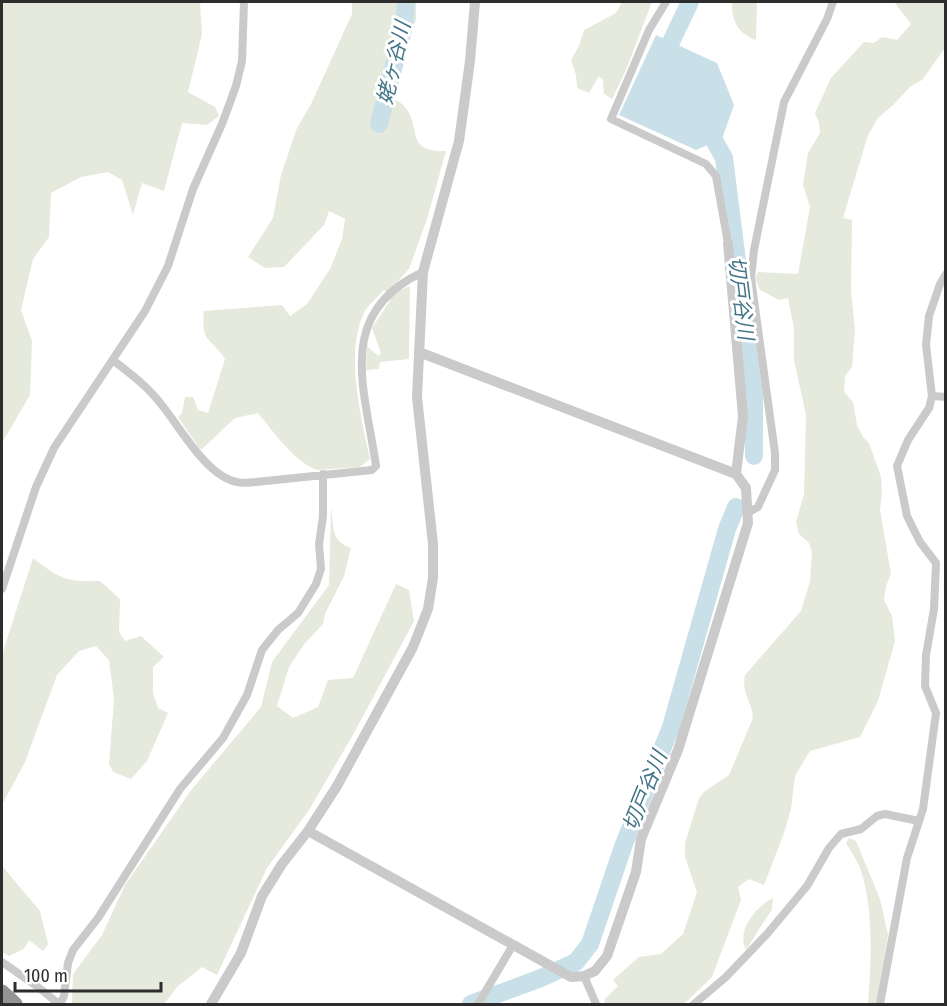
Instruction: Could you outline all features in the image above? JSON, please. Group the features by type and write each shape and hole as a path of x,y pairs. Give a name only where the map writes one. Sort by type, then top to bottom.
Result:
{"highway":[{"path":"2,992 15,1005"}],"street":[{"path":"2,589 36,487 54,448 114,361 145,311 168,266 193,189 236,86 242,61 244,2"},
{"path":"211,1005 241,953 262,896 338,786 402,667 428,609 433,578 433,544 417,398 423,272 459,141 470,61 474,2"},
{"path":"666,2 649,30 611,119 706,164 716,176 728,243 743,416 736,474"},
{"path":"749,512 758,507 775,470 775,453 751,278 754,250 784,102 827,19 833,2"},
{"path":"114,361 135,377 160,403 197,452 221,476 237,483 372,470 376,466 362,372 362,345 367,323 386,295 408,279 423,272"},
{"path":"880,1005 907,858 919,821 928,779 936,713 925,686 926,656 934,609 936,563 920,542 906,516 897,466 908,440 929,408 932,396 926,345 929,316 945,274"},
{"path":"308,831 571,977 584,976 595,971 607,956 636,872 641,839 678,750 748,523 746,488 736,474 419,352"},
{"path":"932,396 945,397"},
{"path":"2,962 60,1005 64,996 68,963 73,950 98,918 180,789 223,738 247,695 262,650 278,630 298,613 316,584 321,569 319,544 323,516 323,474"},
{"path":"694,1005 726,977 767,934 807,886 829,848 841,834 861,829 877,816 885,814 919,821"},
{"path":"478,1005 513,945"},
{"path":"584,976 596,1005"}],"shaded area":[{"path":"2,2 200,2 202,34 188,92 215,107 219,116 207,125 182,123 164,191 142,183 133,215 122,180 108,172 81,177 51,193 49,237 33,259 21,310 32,341 30,395 2,443"},
{"path":"352,2 416,2 416,20 382,94 403,105 409,113 419,142 424,147 446,151 427,219 409,269 395,284 401,290 410,286 409,359 380,362 379,369 366,370 367,346 378,356 381,353 372,328 391,299 384,290 365,311 356,345 356,384 370,459 360,467 317,470 308,466 284,445 258,413 235,418 202,449 199,448 178,417 182,413 185,397 193,397 198,410 208,413 225,359 205,334 204,311 282,305 290,316 307,304 330,269 342,239 345,219 329,211 324,225 284,267 265,268 248,257 273,218 281,175 297,128 311,104 352,14"},
{"path":"622,2 652,2 626,70 612,99 604,94 603,80 599,76 589,93 577,88 571,60 584,30 616,13"},
{"path":"732,2 757,2 756,40 737,26"},
{"path":"894,2 945,2 945,48 922,80 911,86 878,118 868,135 843,218 852,220 851,291 855,330 852,367 845,376 844,392 853,402 857,425 869,443 881,477 880,510 891,574 884,600 892,616 895,641 878,701 860,737 810,751 795,776 791,809 764,885 749,879 738,887 741,900 712,977 684,1004 604,1004 605,999 618,986 613,980 639,957 661,954 683,934 697,892 685,857 685,843 699,798 705,791 729,775 753,718 744,687 745,675 801,611 810,581 812,553 809,543 799,534 796,522 804,494 806,415 794,360 794,328 788,298 779,300 760,290 755,278 758,272 798,274 810,207 803,185 808,153 820,133 815,113 831,78 864,42 874,43 882,37 897,40 911,24"},
{"path":"331,507 336,537 351,548 344,576 325,614 323,624 305,643 289,667 277,706 293,718 318,707 328,680 353,678 396,584 409,590 414,621 354,733 309,810 267,868 217,975 202,967 177,987 164,1004 74,1004 72,1002 73,974 102,935 125,885 192,789 261,707 272,662 329,585"},
{"path":"33,558 64,578 100,581 120,599 119,632 125,641 141,636 164,657 153,667 153,693 158,708 168,713 147,761 131,779 113,772 109,764 114,699 109,660 96,646 79,651 57,675 25,762 2,805 2,655"},
{"path":"849,838 856,841 880,899 888,935 877,1004 868,1004 871,955 870,919 860,867 846,843"},
{"path":"2,866 40,911 48,944 43,951 29,940 24,949 9,956 2,952"},
{"path":"773,898 772,909 746,950 743,935 749,920 760,907"}],"water":[{"path":"656,35 717,63 734,105 722,139 696,150 619,115"}],"waterway":[{"name":"姥ヶ谷川","path":"379,124 404,26 406,2"},
{"name":"切戸谷川","path":"671,42 690,2"},
{"name":"切戸谷川","path":"715,142 724,158 754,395 754,456"},
{"name":"切戸谷川","path":"471,1004 541,978 576,962 590,944 624,844 671,727 727,529 736,507"}]}
